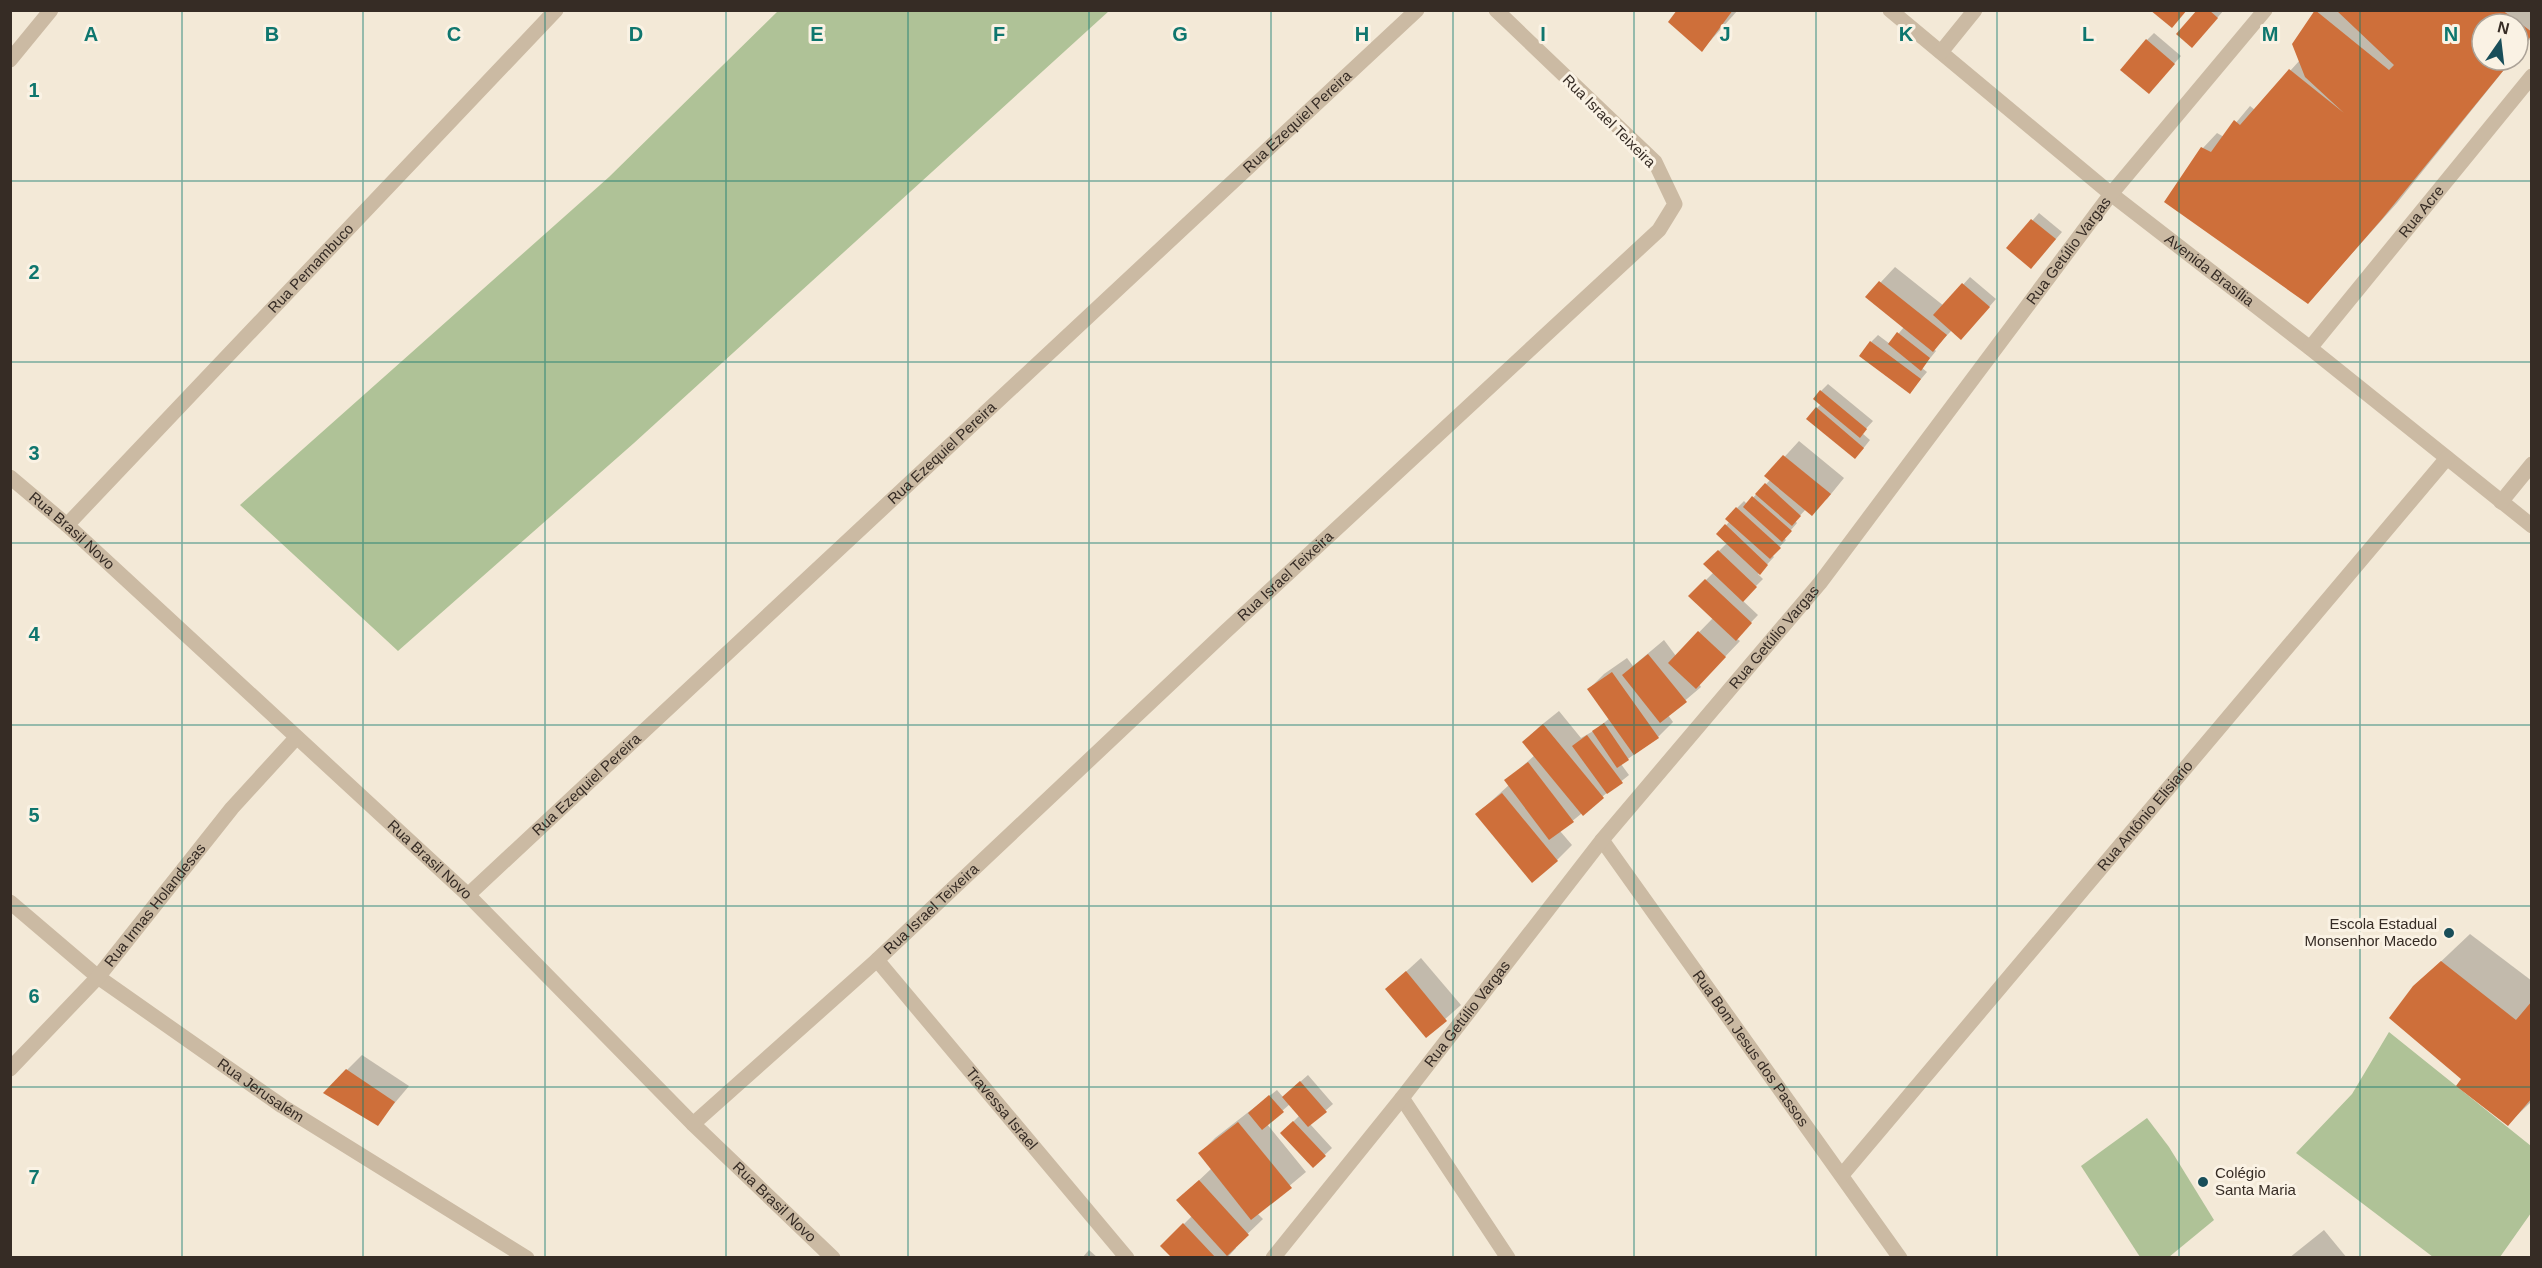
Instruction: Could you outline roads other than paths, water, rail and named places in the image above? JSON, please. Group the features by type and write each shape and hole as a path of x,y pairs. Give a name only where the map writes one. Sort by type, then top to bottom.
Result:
{"street":[{"path":"10,60 51,10"},
{"name":"Rua Pernambuco","path":"67,525 556,10"},
{"name":"Rua Ezequiel Pereira","path":"468,895 1417,10"},
{"name":"Rua Israel Teixeira","path":"693,1124 877,960 1216,640 1659,230 1675,204 1654,162 1496,10"},
{"name":"Avenida Brasília","path":"1890,10 2110,194 2310,348 2532,526"},
{"path":"1941,52 1975,10"},
{"name":"Rua Getúlio Vargas","path":"1273,1257 1402,1098 1602,840 1820,583 2110,194 2265,10"},
{"name":"Rua Acre","path":"2310,348 2532,76"},
{"name":"Rua Antônio Elisiario","path":"1842,1175 2447,458"},
{"path":"2501,502 2532,464"},
{"name":"Rua Brasil Novo","path":"10,477 67,525 468,895 693,1124 833,1257"},
{"name":"Rua Irmas Holandesas","path":"10,1069 98,977 232,808 296,738"},
{"name":"Rua Bom Jesus dos Passos","path":"1602,840 1900,1257"},
{"name":"Rua Jerusalém","path":"10,902 98,977 282,1107 527,1257"},
{"name":"Travessa Israel","path":"877,960 1127,1257"},
{"path":"1402,1098 1508,1257"}],"place":[{"name":"Escola Estadual Monsenhor Macedo","path":"2449,933"},
{"name":"Colégio Santa Maria","path":"2203,1182"}]}
